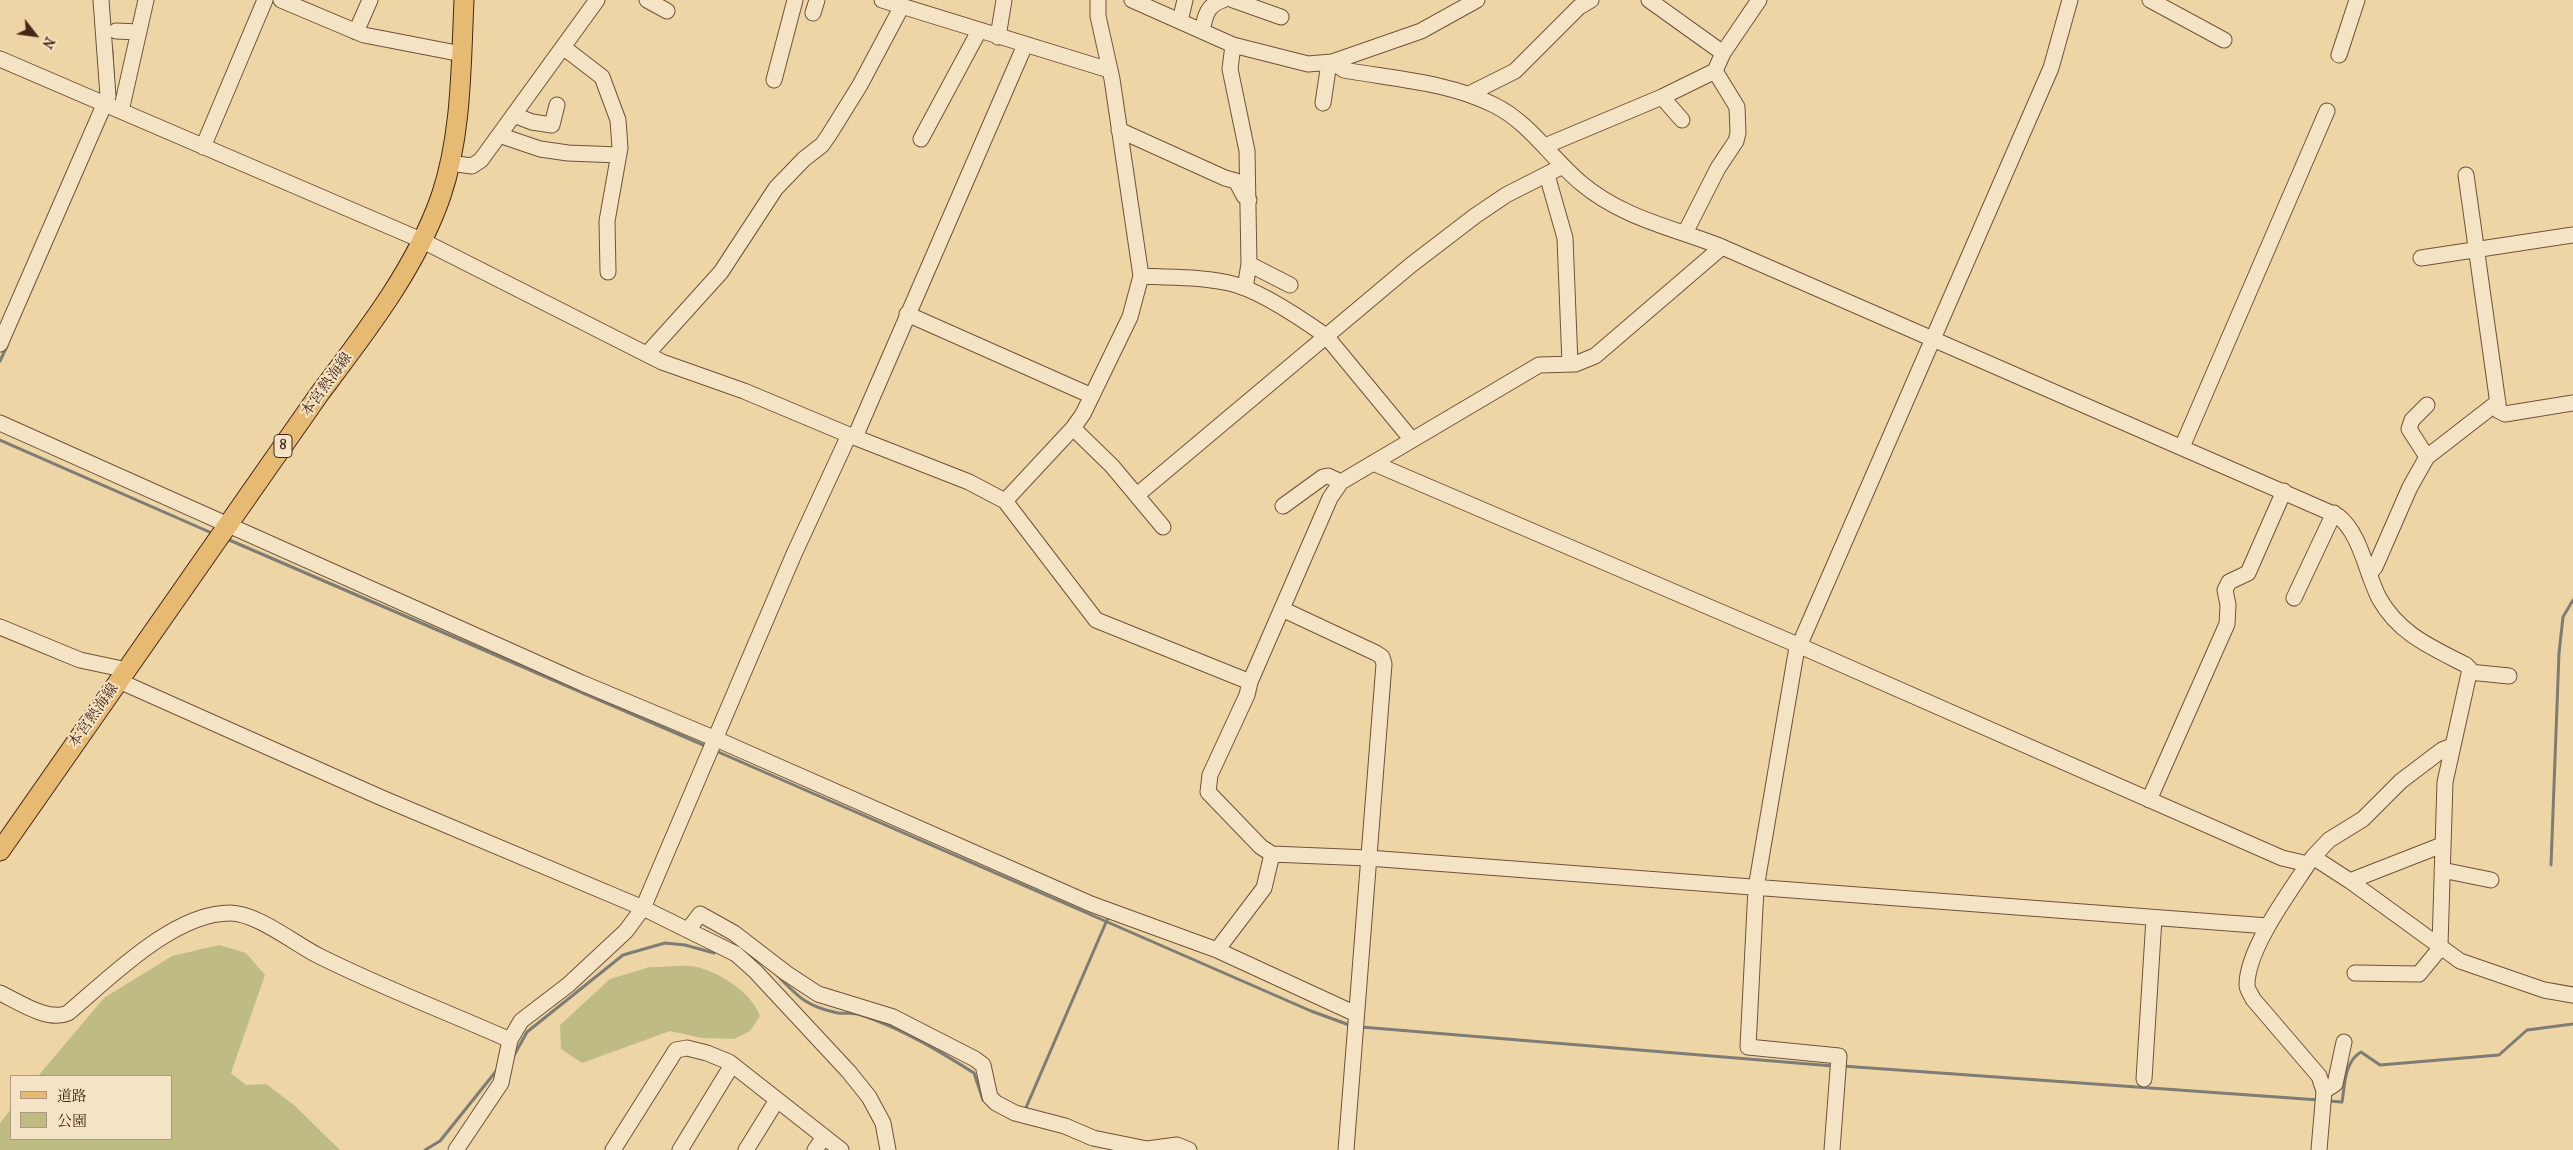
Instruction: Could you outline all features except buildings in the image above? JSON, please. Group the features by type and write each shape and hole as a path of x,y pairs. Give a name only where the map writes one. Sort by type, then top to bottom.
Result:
{"main road":[{"name":"本宮熱海線","path":"0,850 380,312 421,240 441,195 449,163 456,120 462,54 464,0"}],"street":[{"path":"102,0 112,107"},
{"path":"0,344 112,107 139,32 146,0"},
{"path":"203,147 265,0"},
{"path":"281,0 356,32 462,54"},
{"path":"356,32 370,0"},
{"path":"449,163 468,166 477,164 597,0"},
{"path":"647,0 667,11"},
{"path":"774,80 795,0"},
{"path":"882,0 1110,70"},
{"path":"998,37 1004,0"},
{"path":"1005,501 1073,428 1092,396 1130,317 1141,276 1110,70 1098,16 1098,0"},
{"path":"1132,0 1233,45 1308,64 1330,63 1420,31 1477,0"},
{"path":"1180,21 1185,0"},
{"path":"1202,31 1206,12 1211,6 1223,0"},
{"path":"1233,0 1281,17"},
{"path":"1469,94 1515,71 1579,7 1591,0"},
{"path":"1648,0 1724,53"},
{"path":"1545,146 1662,97 1716,71 1724,53 1758,0"},
{"path":"1832,1150 1839,1056 1748,1047 1756,888 1796,653 2051,68 2070,0"},
{"path":"2150,0 2224,40"},
{"path":"2339,55 2358,0"},
{"path":"647,354 721,272 776,188 804,159 822,145 864,78 902,6"},
{"path":"116,31 139,32"},
{"path":"921,139 979,31"},
{"path":"456,1150 501,1083 510,1040 521,1021 568,985 626,931 643,908 794,554 852,436 1025,45"},
{"path":"1233,45 1230,68 1247,151 1249,200 1248,264 1245,288"},
{"path":"563,47 602,77 618,120 620,135 619,154 607,221 608,272"},
{"path":"0,60 421,240 647,354 694,374 744,390 852,436 969,482 1005,501 1096,620 1250,682"},
{"path":"1330,63 1344,70 1469,94 1504,110 1545,146 1563,166 1607,202 1642,220 1722,247 2334,513 2346,524 2380,599 2405,632 2470,667 2445,782 2440,945 2437,952 2419,974 2355,973"},
{"path":"1322,103 1330,63"},
{"path":"1684,233 1718,168 1736,141 1738,133 1737,107 1716,71"},
{"path":"1662,97 1682,120"},
{"path":"514,115 532,122 552,125 556,105"},
{"path":"2182,446 2328,111"},
{"path":"1119,130 1225,178 1236,181 1244,196 1249,200"},
{"path":"499,136 540,149 568,153 619,154"},
{"path":"1137,495 1326,336 1474,216 1506,195 1563,166"},
{"path":"1546,175 1564,230 1570,364"},
{"path":"2466,175 2500,410 2504,414 2573,403"},
{"path":"2421,258 2573,235"},
{"path":"1722,247 1611,345 1585,362 1539,365 1341,482 1330,498 1250,682 1247,695 1210,775 1207,786 1208,792 1261,847 1272,854 1368,858 2268,926"},
{"path":"1248,264 1290,285"},
{"path":"1141,276 1209,281 1245,288 1308,324 1326,336 1412,440"},
{"path":"907,314 1092,396"},
{"path":"2369,574 2375,567 2398,513 2427,456 2498,402"},
{"path":"2427,405 2412,420 2409,429 2427,456"},
{"path":"0,423 582,683 716,739 1091,904 1217,950 1356,1023"},
{"path":"1073,428 1137,495 1163,527"},
{"path":"1373,464 1800,646 2282,858 2311,860 2350,881 2460,961 2544,990 2573,994"},
{"path":"1283,506 1323,477 1328,476 1341,482"},
{"path":"2149,800 2227,624 2228,605 2225,590 2229,582 2245,576 2250,568 2284,491"},
{"path":"2294,598 2334,513"},
{"path":"1282,609 1382,657 1346,1150"},
{"path":"0,627 80,660 123,675 382,798 643,908 736,954 749,965 849,1072 877,1110 885,1130 888,1150"},
{"path":"2470,672 2509,676"},
{"path":"2319,1150 2324,1091 2319,1076 2253,999 2248,990 2251,966 2268,926 2311,860 2329,840 2363,820 2401,781 2442,750 2452,746"},
{"path":"2350,881 2442,845"},
{"path":"1217,950 1264,888 1272,854"},
{"path":"2442,870 2491,880"},
{"path":"0,994 51,1016 61,1016 68,1013 135,957 166,935 205,918 230,913 256,921 319,956 510,1040"},
{"path":"688,930 700,914 734,933 786,973 818,994 893,1017 980,1061 984,1069 990,1097 996,1103 1015,1113 1065,1126 1093,1138 1147,1149 1177,1145 1189,1150"},
{"path":"2144,1079 2154,918"},
{"path":"2324,1091 2335,1084 2344,1042"},
{"path":"613,1150 676,1050 687,1048 707,1052 732,1065 841,1150"},
{"path":"680,1150 732,1065"},
{"path":"746,1150 777,1100"},
{"path":"816,1150 824,1137"}],"green space":[{"path":"219,945 246,953 265,975 231,1073 246,1085 266,1084 294,1105 340,1150 0,1150 0,1123 10,1110 10,1140 172,1140 172,1075 39,1075 104,998 172,956"},
{"path":"692,966 716,974 743,992 750,999 760,1016 750,1031 734,1039 702,1038 670,1031 582,1063 561,1049 560,1025 610,979 650,967"}],"waterway":[{"path":"112,50 114,94"},
{"path":"0,361 7,346"},
{"path":"0,440 214,534"},
{"path":"227,539 708,747"},
{"path":"2551,865 2559,653 2563,617 2573,600"},
{"path":"716,751 1311,1011 1352,1026"},
{"path":"1025,1110 1107,920"},
{"path":"512,1059 527,1032 623,955 665,943 685,945 714,953"},
{"path":"778,976 798,996 819,1008 838,1013 858,1014 876,1020 905,1033 947,1056 974,1073 983,1100 986,1102"},
{"path":"2328,1101 2342,1102 2348,1068 2355,1056 2361,1052 2380,1065 2499,1055 2527,1030 2573,1024"},
{"path":"1361,1027 1833,1066"},
{"path":"1842,1066 2319,1100"},
{"path":"425,1150 440,1141 497,1070"}]}
